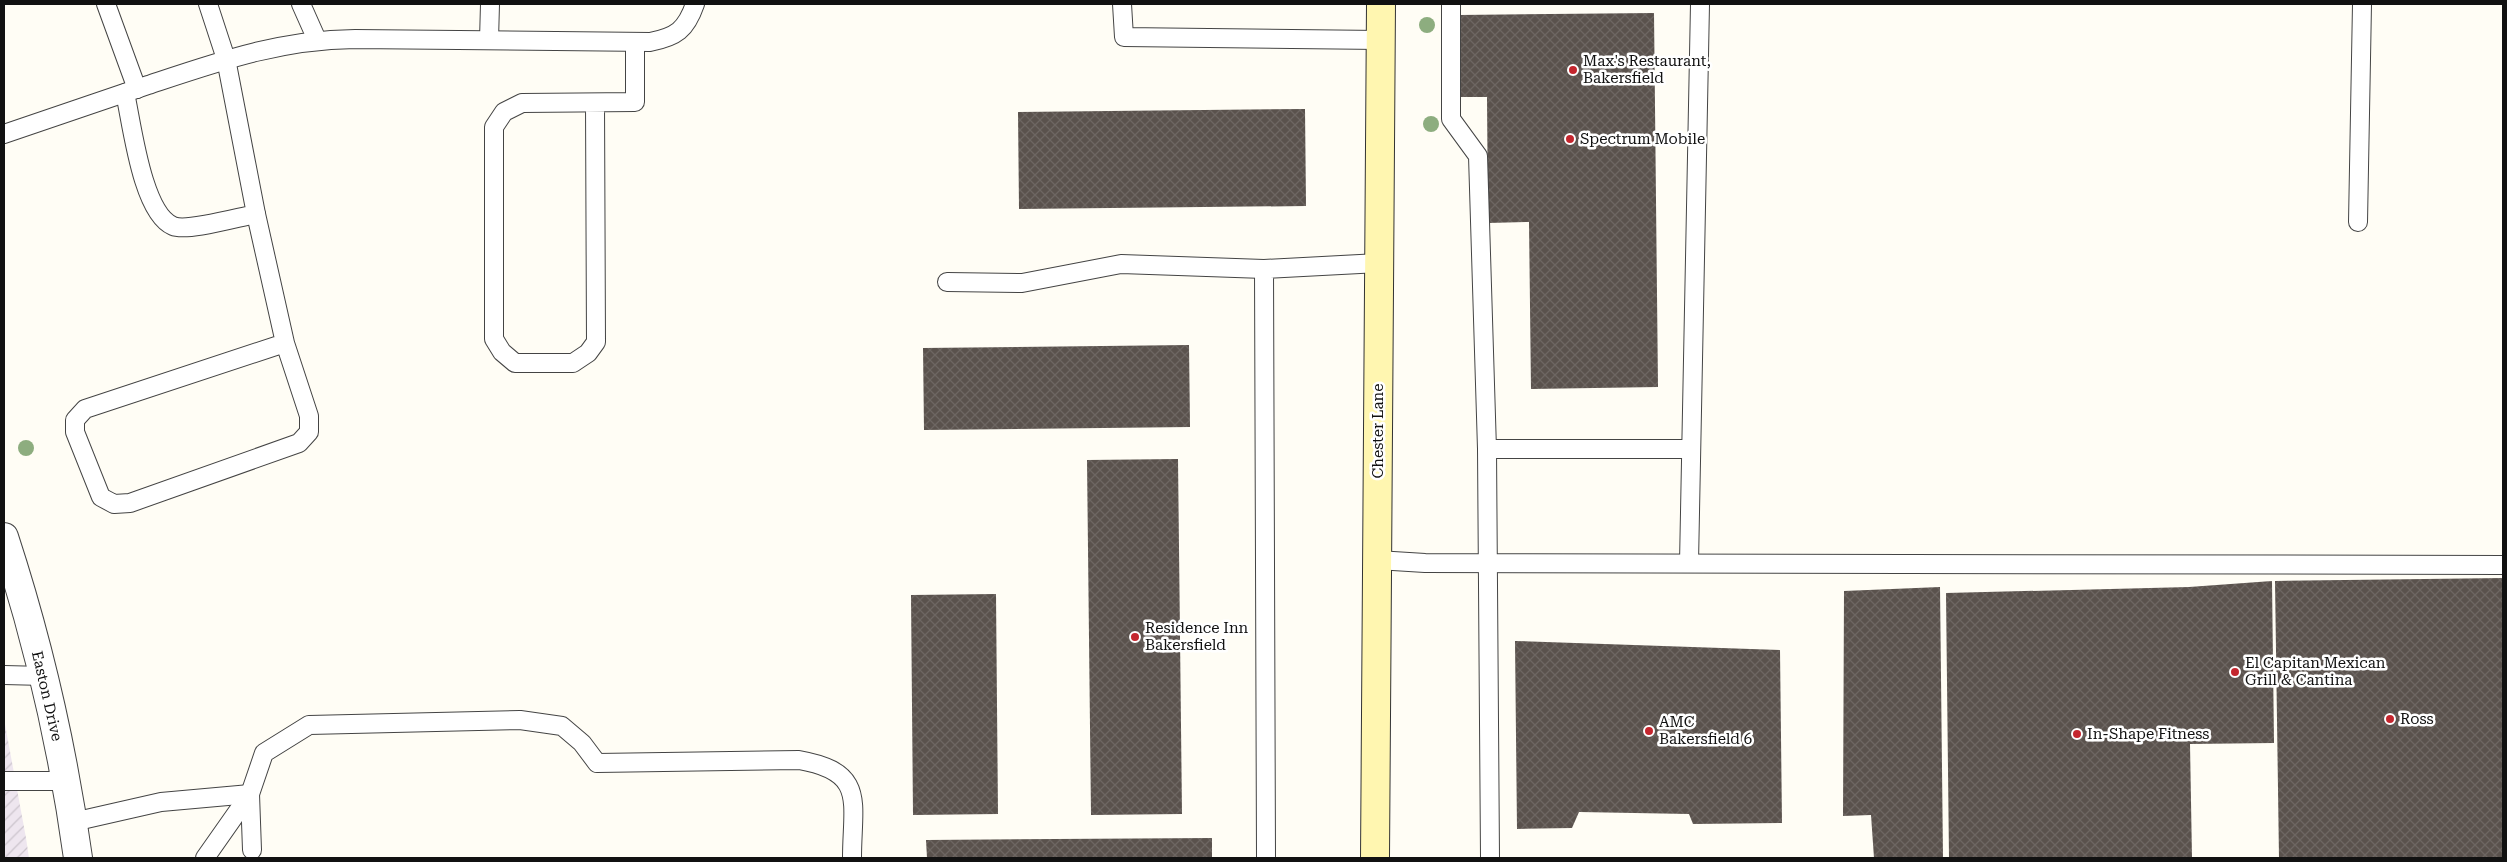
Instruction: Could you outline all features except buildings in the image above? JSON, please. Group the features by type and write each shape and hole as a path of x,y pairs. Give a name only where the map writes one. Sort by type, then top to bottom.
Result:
{"street":[{"name":"Chester Lane","path":"1375,858 1380,4"},
{"name":"Easton Drive","path":"4,537 44,676 66,781 78,858"}],"lane":[{"path":"106,4 131,91 145,185 155,211 173,226 193,227 256,214"},
{"path":"208,4 226,59 256,214 285,343 309,416 309,432 299,443 130,503 114,504 101,497 75,432 75,420 85,409 285,343"},
{"path":"301,4 317,40"},
{"path":"489,40 490,4"},
{"path":"4,134 226,59 274,46 317,40 489,40 635,43 671,38 689,21 695,4"},
{"path":"1122,4 1124,37 1380,40"},
{"path":"1450,4 1450,119 1478,156 1487,449 1490,858"},
{"path":"1689,563 1700,4"},
{"path":"2358,222 2362,4"},
{"path":"594,103 596,342 588,353 573,363 515,363 502,352 494,339 494,127 504,112 522,103 635,102 635,43"},
{"path":"947,282 1022,283 1121,264 1264,269 1379,263"},
{"path":"1264,269 1266,858"},
{"path":"1487,449 1692,449"},
{"path":"1377,560 1487,563 2503,565"},
{"path":"4,675 44,676"},
{"path":"205,858 250,794 264,754 309,725 520,720 562,726 582,743 598,763 799,760 818,763 843,776 852,790 852,858"},
{"path":"4,781 66,781"},
{"path":"73,822 161,802 250,794"},
{"path":"250,794 252,850"}],"shaded area":[{"path":"4,719 26,838 29,858 4,858"}],"place":[{"name":"Max's Restaurant, Bakersfield","path":"1573,70"},
{"name":"Spectrum Mobile","path":"1570,139"},
{"name":"Residence Inn Bakersfield","path":"1135,637"},
{"name":"El Capitan Mexican Grill & Cantina","path":"2235,672"},
{"name":"Ross","path":"2390,719"},
{"name":"AMC Bakersfield 6","path":"1649,731"},
{"name":"In-Shape Fitness","path":"2077,734"}]}
